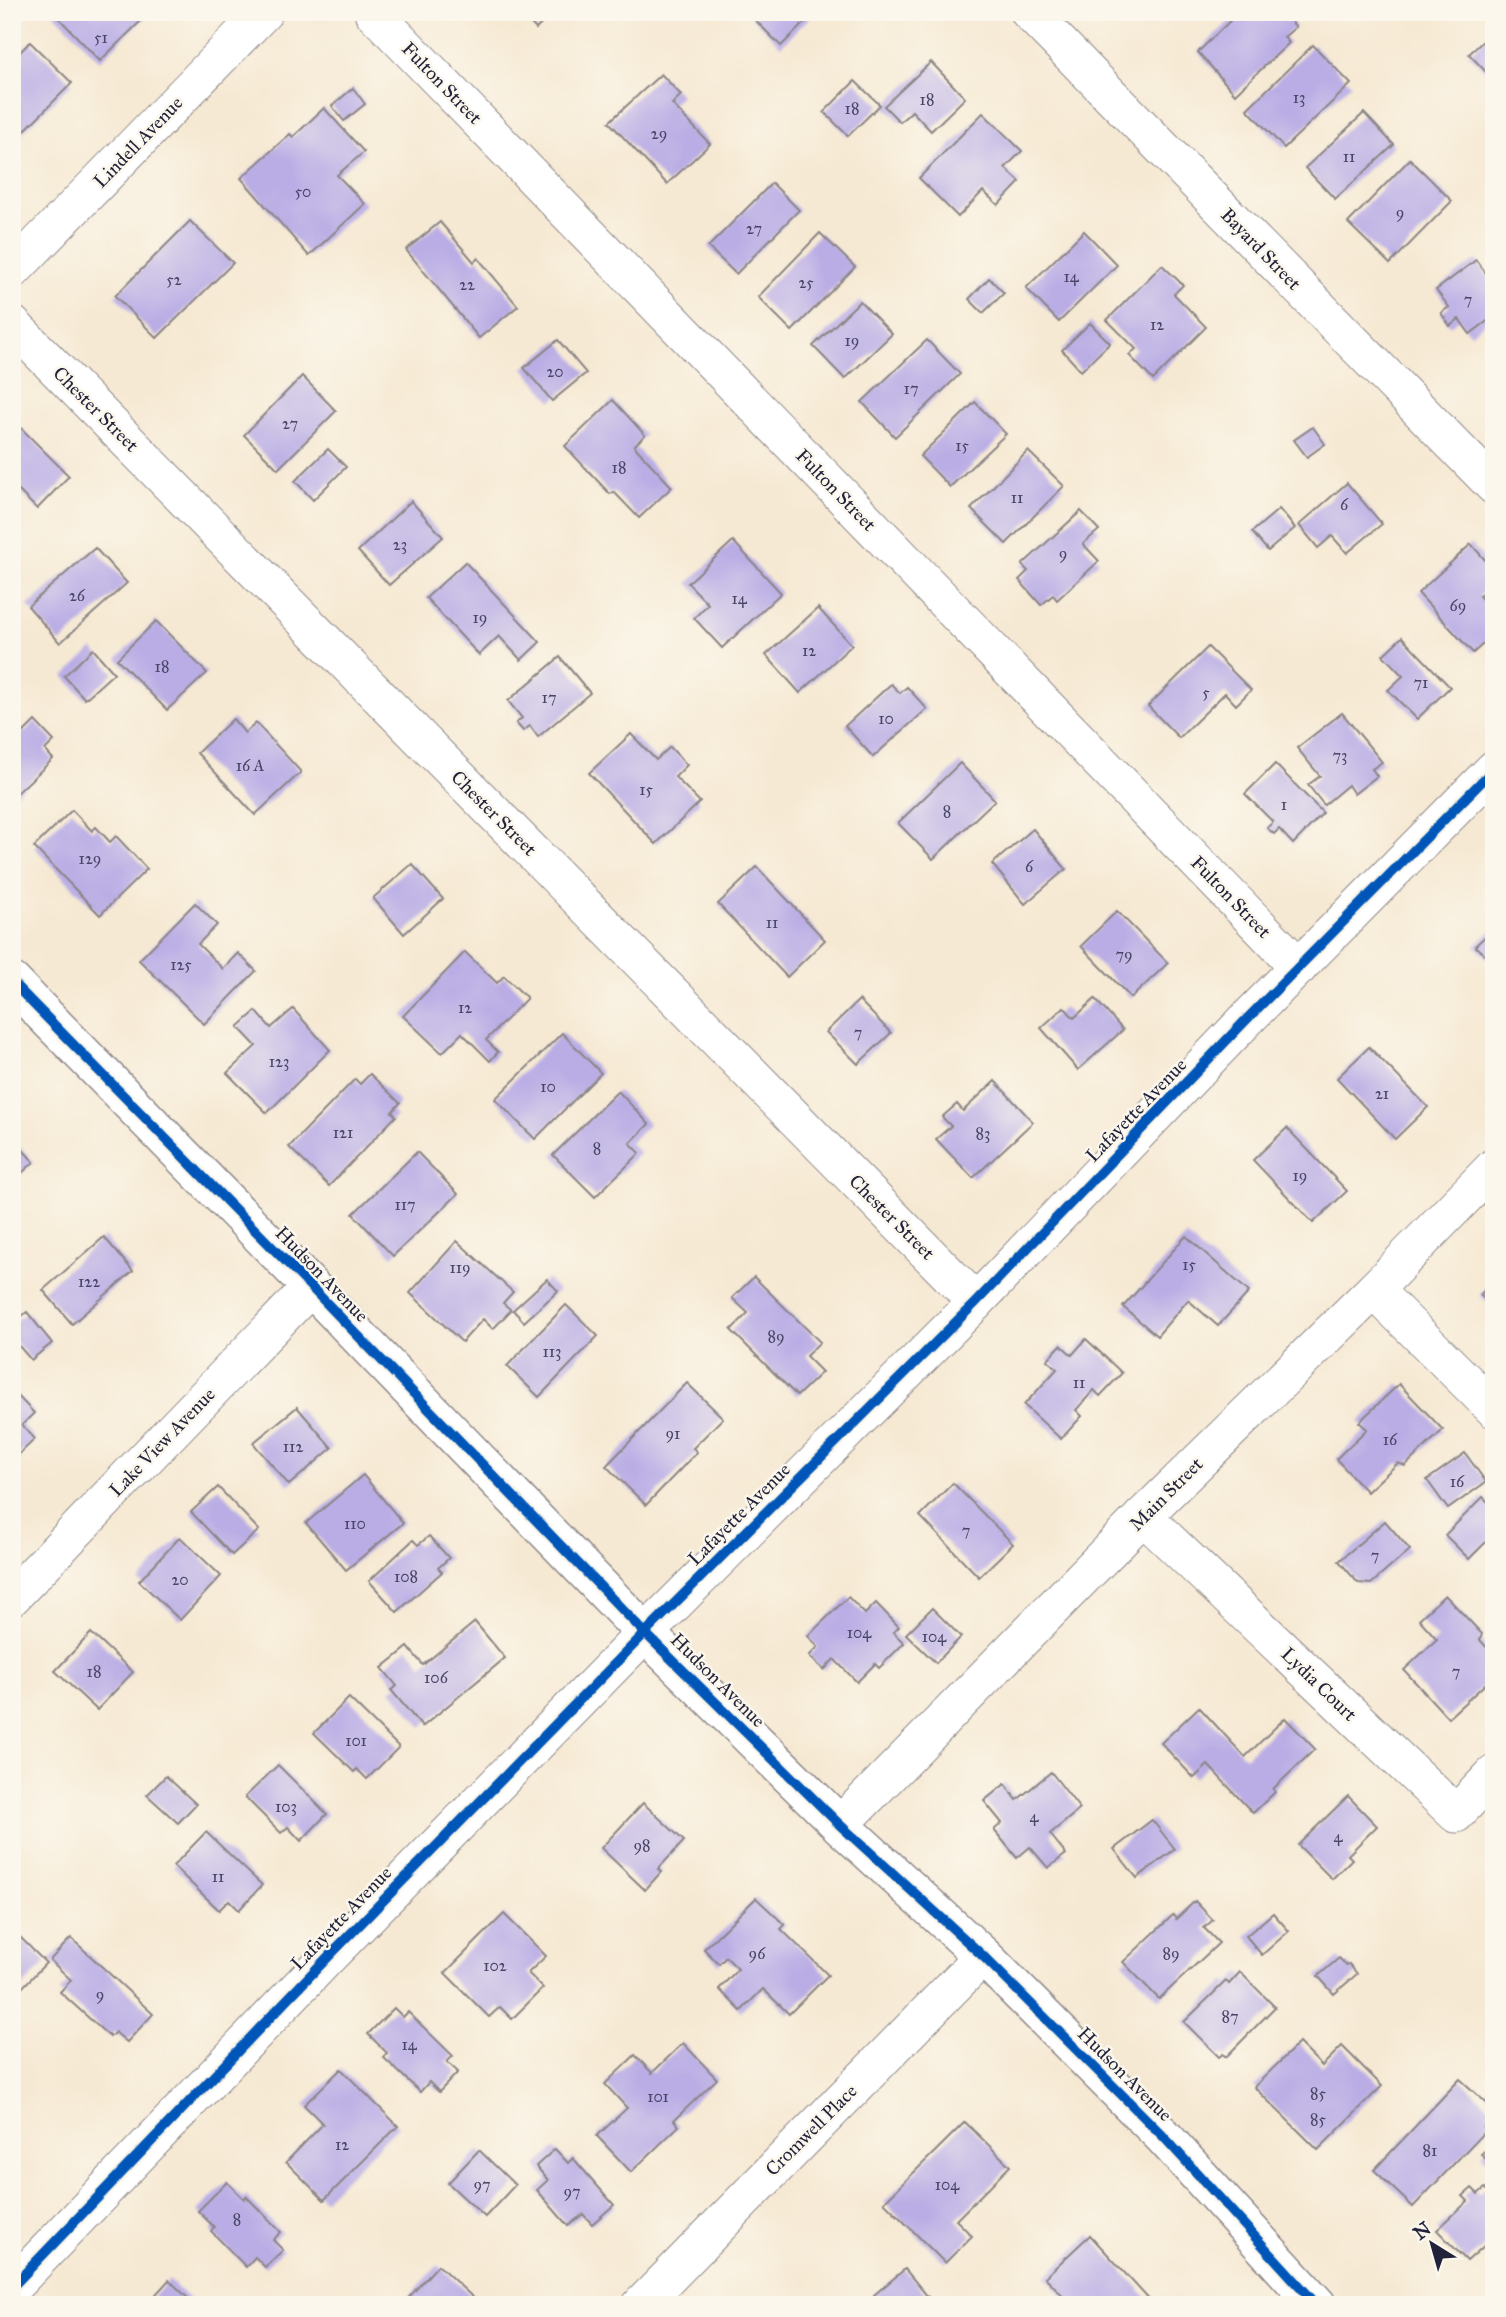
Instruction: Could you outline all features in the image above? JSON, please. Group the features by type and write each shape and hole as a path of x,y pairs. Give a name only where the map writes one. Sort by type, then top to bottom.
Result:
{"street":[{"name":"Lindell Avenue","path":"12,271 264,12"},
{"name":"Fulton Street","path":"373,12 1299,967"},
{"name":"Bayard Street","path":"1029,12 1494,486"},
{"name":"Chester Street","path":"12,324 976,1302"},
{"name":"Lafayette Avenue","path":"12,2287 325,1959 645,1633 976,1302 1494,768"},
{"name":"Hudson Avenue","path":"12,982 645,1633 840,1825 983,1956 1163,2136 1317,2305"},
{"name":"Main Street","path":"840,1825 1143,1516 1374,1290 1494,1167"},
{"name":"Lake View Avenue","path":"12,1597 311,1287"},
{"path":"1374,1290 1494,1409"},
{"name":"Lydia Court","path":"1143,1516 1456,1814 1494,1774"},
{"name":"Cromwell Place","path":"640,2305 983,1956"}],"building":[{"path":"53,12 150,12 100,61"},
{"path":"520,12 554,12 536,29"},
{"path":"754,12 813,14 781,46 751,16"},
{"path":"1239,12 1283,12 1296,27 1284,37 1289,43 1235,94 1198,52"},
{"path":"1494,31 1494,68 1488,74 1469,54"},
{"path":"30,42 72,83 12,143 12,60"},
{"path":"1313,45 1351,84 1284,148 1247,109"},
{"path":"931,62 965,98 931,131 912,111 900,122 884,106"},
{"path":"661,74 681,95 672,104 710,144 667,184 609,122"},
{"path":"855,81 880,105 848,136 824,112"},
{"path":"353,88 365,104 344,121 332,106"},
{"path":"324,108 364,152 337,175 365,204 309,256 241,178 290,134 293,137"},
{"path":"983,113 1022,151 1005,168 1020,182 998,205 983,191 958,217 919,178"},
{"path":"1364,113 1394,145 1335,199 1305,168"},
{"path":"1410,159 1452,201 1390,264 1348,223"},
{"path":"772,183 799,210 736,274 708,247"},
{"path":"190,221 233,263 157,338 115,296"},
{"path":"440,222 474,262 478,258 518,306 479,338 406,250"},
{"path":"1084,231 1117,265 1059,322 1026,288"},
{"path":"820,233 855,267 792,331 758,297"},
{"path":"1476,260 1494,284 1494,316 1470,334 1459,319 1450,326 1441,313 1449,307 1436,290"},
{"path":"1162,265 1183,285 1174,294 1206,327 1153,380 1129,355 1136,349 1107,320"},
{"path":"989,278 1004,293 983,313 969,299"},
{"path":"860,301 892,334 845,379 813,346"},
{"path":"1090,323 1110,343 1081,371 1062,350"},
{"path":"558,340 586,373 552,401 524,368"},
{"path":"927,340 960,374 895,437 862,402"},
{"path":"302,376 336,411 278,469 244,435"},
{"path":"613,400 645,435 634,446 672,487 639,518 614,492 610,494 565,446"},
{"path":"975,402 1006,434 950,487 920,456"},
{"path":"12,419 69,476 37,509 12,484"},
{"path":"1313,427 1325,444 1307,457 1294,440"},
{"path":"328,449 346,467 313,500 295,481"},
{"path":"1028,451 1064,486 1006,544 971,509"},
{"path":"1347,483 1382,524 1347,553 1332,536 1318,548 1299,525"},
{"path":"411,501 443,537 389,585 358,551"},
{"path":"1279,509 1295,528 1268,551 1252,532"},
{"path":"1081,511 1099,530 1083,544 1099,561 1057,600 1053,595 1041,605 1019,580 1028,571 1022,565"},
{"path":"733,541 781,593 722,648 694,618 708,604 688,583"},
{"path":"1471,544 1494,570 1494,591 1487,597 1483,592 1479,596 1494,612 1494,634 1473,653 1418,593"},
{"path":"95,548 127,583 60,643 28,606"},
{"path":"465,562 540,642 521,660 499,636 479,655 426,598"},
{"path":"818,608 852,645 800,693 766,655"},
{"path":"156,621 207,673 167,710 117,659"},
{"path":"1402,637 1450,687 1417,719 1388,690 1403,676 1383,655"},
{"path":"1208,647 1251,690 1236,705 1225,693 1179,738 1148,706"},
{"path":"93,649 114,673 85,699 64,676"},
{"path":"560,657 590,693 538,737 530,726 523,731 516,723 522,718 508,701"},
{"path":"891,684 900,693 907,687 927,709 873,757 845,726"},
{"path":"1342,713 1382,762 1372,769 1377,776 1354,794 1348,785 1324,805 1308,785 1320,776 1297,748"},
{"path":"233,719 245,733 256,723 301,772 255,815 197,753"},
{"path":"35,721 54,741 45,750 53,759 12,798 12,736 20,728 24,732"},
{"path":"631,734 656,760 670,747 687,765 675,777 700,802 656,844 589,773"},
{"path":"960,763 995,800 933,859 898,823"},
{"path":"1275,764 1323,813 1293,844 1279,829 1274,834 1267,828 1273,822 1245,794"},
{"path":"72,810 92,831 96,827 110,842 116,836 147,869 100,915 34,847"},
{"path":"1033,829 1066,869 1025,904 992,864"},
{"path":"412,864 443,899 404,934 373,898"},
{"path":"757,867 825,940 787,977 718,904"},
{"path":"195,903 217,925 198,944 223,969 238,953 256,971 204,1024 139,960"},
{"path":"1117,911 1168,963 1131,998 1081,946"},
{"path":"1494,928 1494,964 1475,946"},
{"path":"465,952 497,983 504,976 527,998 486,1040 498,1052 490,1061 462,1033 442,1053 403,1016"},
{"path":"1095,999 1123,1030 1078,1070 1041,1028 1064,1007 1074,1018"},
{"path":"859,1000 891,1033 858,1064 826,1032"},
{"path":"293,1009 330,1050 267,1113 227,1073 256,1046 238,1027 256,1011 271,1028"},
{"path":"562,1033 601,1073 535,1139 495,1099"},
{"path":"1369,1047 1428,1107 1395,1139 1337,1078"},
{"path":"370,1074 400,1103 392,1112 396,1116 329,1186 289,1147 355,1079 360,1084"},
{"path":"995,1081 1033,1122 973,1178 936,1139 951,1126 942,1117 957,1104 963,1111"},
{"path":"618,1091 649,1124 630,1143 640,1153 595,1197 553,1155"},
{"path":"1287,1128 1347,1191 1313,1223 1253,1160"},
{"path":"12,1138 34,1162 12,1182"},
{"path":"417,1152 458,1194 393,1256 353,1214"},
{"path":"1186,1236 1249,1292 1218,1326 1188,1300 1157,1336 1123,1307"},
{"path":"104,1237 133,1271 72,1324 43,1290"},
{"path":"457,1241 513,1292 503,1303 511,1310 493,1329 483,1319 462,1342 410,1293"},
{"path":"754,1277 820,1342 806,1356 822,1372 797,1396 731,1330 748,1313 732,1298"},
{"path":"547,1279 558,1291 524,1322 513,1310"},
{"path":"1494,1280 1494,1308 1480,1295"},
{"path":"566,1305 598,1336 539,1397 507,1366"},
{"path":"27,1312 52,1343 31,1360 12,1338 12,1324"},
{"path":"1086,1339 1122,1373 1100,1396 1094,1390 1076,1410 1082,1416 1061,1439 1024,1405 1057,1369 1047,1360 1061,1345 1072,1355"},
{"path":"687,1383 723,1418 693,1448 697,1452 646,1505 606,1466"},
{"path":"1399,1384 1443,1430 1405,1466 1398,1463 1367,1492 1336,1459 1367,1429 1359,1422"},
{"path":"12,1390 34,1413 22,1425 35,1439 12,1461"},
{"path":"297,1407 332,1448 289,1485 253,1443"},
{"path":"1465,1453 1486,1482 1448,1509 1427,1480"},
{"path":"363,1475 403,1523 346,1570 306,1523"},
{"path":"953,1483 1013,1544 979,1577 920,1516"},
{"path":"218,1487 259,1530 232,1555 191,1512"},
{"path":"1483,1497 1494,1508 1494,1545 1487,1541 1469,1559 1445,1535"},
{"path":"1385,1521 1410,1550 1371,1584 1358,1583 1339,1561"},
{"path":"429,1536 449,1558 438,1568 442,1572 397,1612 369,1581 413,1540 418,1545"},
{"path":"180,1537 221,1576 180,1620 139,1581"},
{"path":"1445,1595 1482,1634 1480,1640 1490,1651 1494,1649 1494,1676 1448,1718 1404,1670 1437,1639 1419,1619"},
{"path":"848,1597 865,1614 876,1603 899,1627 893,1632 904,1643 879,1668 875,1664 857,1682 834,1659 824,1670 809,1656 818,1647 808,1636"},
{"path":"932,1608 961,1637 936,1663 906,1634"},
{"path":"475,1622 505,1658 422,1727 391,1690 397,1686 382,1668 408,1647 423,1665"},
{"path":"91,1633 133,1672 97,1710 55,1671"},
{"path":"349,1698 399,1747 367,1779 357,1769 354,1772 314,1733"},
{"path":"1199,1707 1245,1757 1285,1718 1315,1749 1273,1789 1275,1792 1253,1813 1208,1765 1194,1778 1161,1743"},
{"path":"278,1765 327,1814 301,1841 288,1827 281,1833 245,1797"},
{"path":"1051,1772 1080,1809 1050,1834 1066,1854 1048,1868 1030,1847 1017,1858 994,1830 1002,1823 984,1801 1005,1784 1017,1800"},
{"path":"166,1776 196,1804 178,1823 147,1795"},
{"path":"1348,1796 1377,1826 1348,1855 1352,1859 1332,1879 1298,1845"},
{"path":"643,1803 684,1841 658,1869 661,1872 645,1890 601,1848"},
{"path":"1152,1820 1175,1849 1137,1878 1114,1849"},
{"path":"206,1832 262,1885 239,1910 229,1900 219,1910 173,1866"},
{"path":"756,1898 785,1925 781,1929 828,1975 789,2014 763,1989 741,2011 719,1989 738,1969 726,1957 719,1964 704,1949"},
{"path":"1195,1901 1213,1920 1204,1928 1219,1943 1159,1999 1123,1962 1173,1915 1176,1919"},
{"path":"1273,1913 1289,1931 1262,1955 1246,1936"},
{"path":"504,1914 546,1956 528,1973 543,1988 512,2019 500,2007 489,2017 445,1973"},
{"path":"16,1933 46,1963 19,1991 12,1985 12,1937"},
{"path":"71,1938 153,2014 127,2042 115,2032 110,2037 60,1992 71,1980 50,1960"},
{"path":"1339,1958 1346,1965 1349,1964 1357,1974 1334,1994 1318,1976"},
{"path":"1240,1972 1275,2007 1226,2057 1223,2054 1219,2057 1184,2022 1226,1981 1229,1984"},
{"path":"394,2008 403,2017 408,2012 453,2056 447,2062 458,2072 439,2092 429,2082 420,2092 383,2057 387,2053 368,2034"},
{"path":"683,2043 717,2079 674,2120 679,2126 631,2172 597,2136 627,2108 605,2084 635,2055 652,2073"},
{"path":"1299,2043 1322,2066 1342,2046 1382,2086 1318,2150 1254,2087"},
{"path":"341,2069 398,2126 324,2200 286,2162 323,2124 304,2105"},
{"path":"1460,2079 1494,2110 1494,2117 1484,2127 1487,2129 1413,2207 1374,2170"},
{"path":"965,2122 1010,2166 956,2220 972,2236 945,2263 884,2202"},
{"path":"1494,2143 1494,2168 1481,2154"},
{"path":"555,2149 568,2163 573,2158 614,2205 592,2224 583,2214 568,2226 537,2190 548,2180 536,2166"},
{"path":"479,2150 515,2185 485,2217 448,2183"},
{"path":"227,2182 244,2199 246,2196 281,2232 273,2240 283,2250 265,2267 255,2257 246,2267 211,2231 214,2227 198,2211"},
{"path":"1472,2188 1478,2194 1485,2188 1494,2197 1494,2237 1467,2261 1437,2230 1468,2201 1463,2196"},
{"path":"1090,2235 1154,2305 1072,2305 1045,2277"},
{"path":"438,2265 481,2305 402,2305"},
{"path":"905,2269 928,2297 919,2305 882,2305 874,2295"},
{"path":"169,2280 195,2305 146,2305"}],"cycle path":[{"path":"12,2287 325,1960 645,1633 976,1302 1245,1021 1494,769"},
{"path":"12,982 645,1633 840,1825 983,1956 1163,2136 1317,2305"}]}
